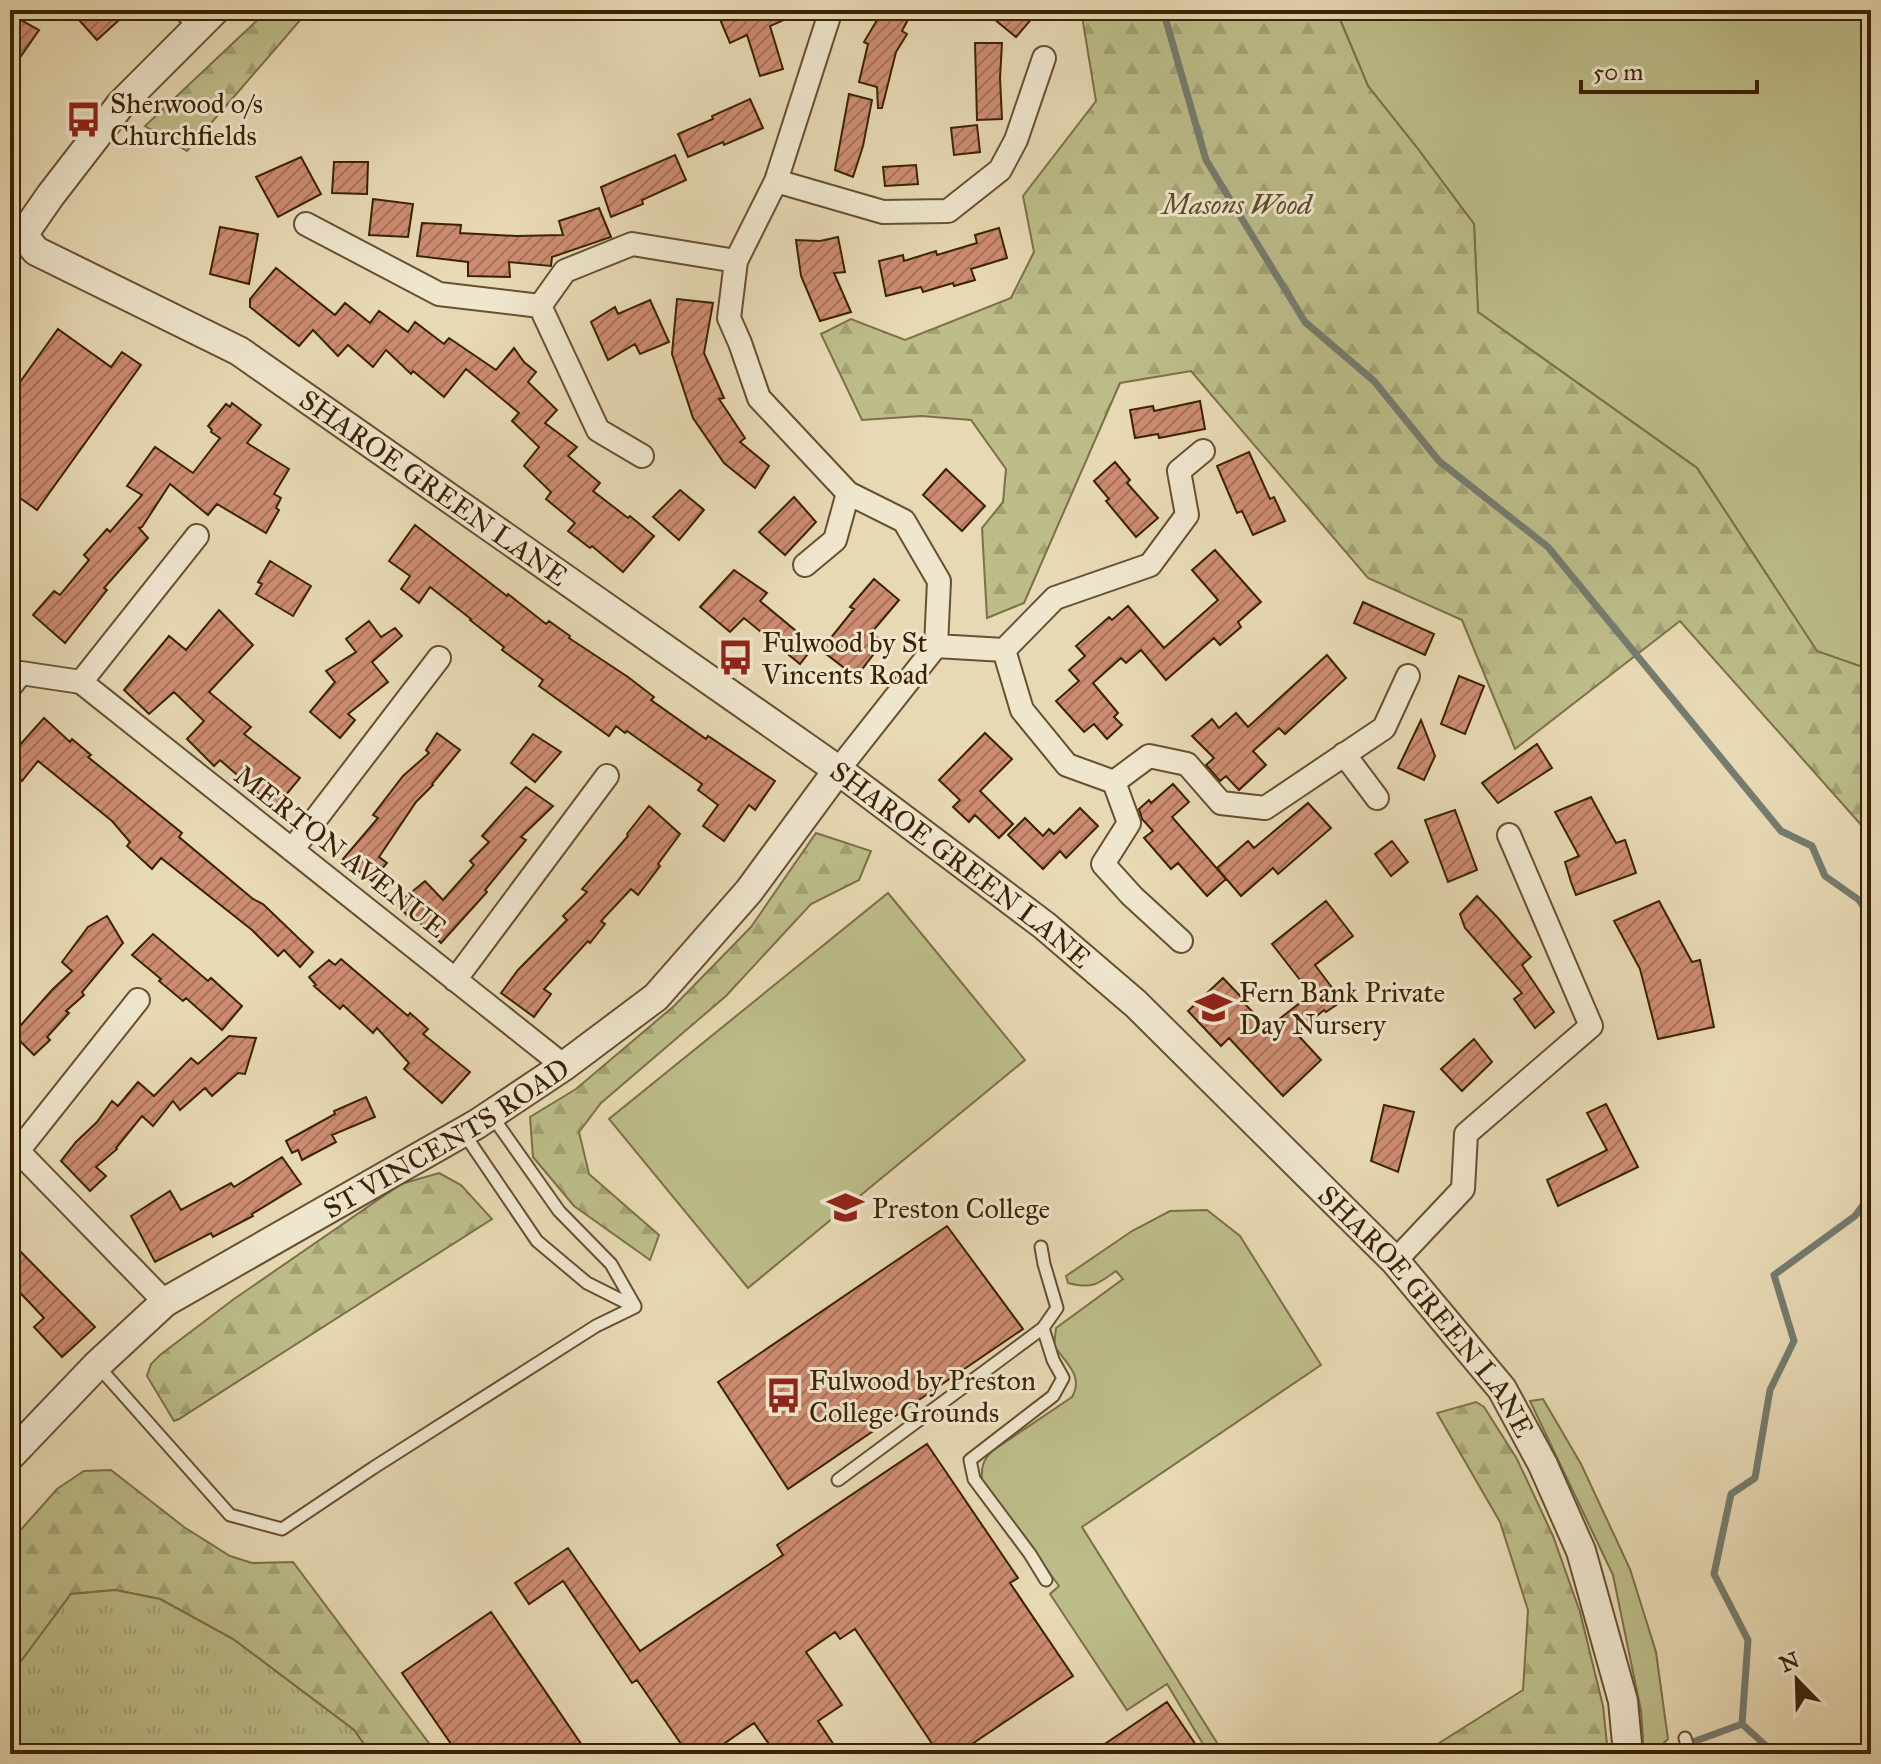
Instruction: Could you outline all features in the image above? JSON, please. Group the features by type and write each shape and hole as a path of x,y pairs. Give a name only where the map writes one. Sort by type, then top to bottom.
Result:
{"street":[{"path":"831,10 776,181 736,261 729,318 759,398 848,493 904,521 939,581 936,646 838,770"},
{"path":"16,234 50,196 121,104 200,15"},
{"path":"776,181 883,212 948,211 1000,170 1016,140 1044,58"},
{"path":"306,224 439,294 540,306"},
{"name":"SHAROE GREEN LANE","path":"16,234 36,251 239,351 838,770 1045,926 1136,1004 1395,1261 1502,1389 1543,1465 1581,1551 1623,1701 1627,1748"},
{"path":"540,306 565,271 632,244 736,261"},
{"path":"540,306 598,430 642,456"},
{"path":"936,646 1004,650 1055,598 1150,565 1187,515 1179,471 1203,451"},
{"path":"805,565 835,540 848,493"},
{"path":"81,682 197,536"},
{"path":"1004,650 1022,710 1067,765 1114,782"},
{"path":"292,850 439,658"},
{"name":"MERTON AVENUE","path":"10,687 21,673 81,682 564,1066"},
{"path":"1114,782 1149,756 1187,764 1221,803 1265,808 1384,728 1408,676"},
{"path":"1344,754 1377,798"},
{"name":"ST VINCENTS ROAD","path":"10,1456 97,1365 165,1302 491,1115 564,1066 656,997 749,891 838,770"},
{"path":"455,980 607,776"},
{"path":"1114,782 1129,823 1103,864 1181,941"},
{"path":"1395,1261 1463,1189 1466,1134 1591,1026 1509,835"},
{"path":"138,1000 14,1149 165,1302"}],"lane":[{"path":"491,1115 559,1211 611,1264 635,1307"},
{"path":"463,1132 537,1241 587,1283 635,1307"},
{"path":"838,1480 1043,1328 1057,1308 1041,1247"},
{"path":"97,1365 230,1515 282,1529 596,1326 635,1307"},
{"path":"1043,1328 1053,1360 1063,1378 1053,1396 970,1460 974,1479 1046,1580"},
{"path":"1685,1738 1690,1754"}],"green space":[{"path":"268,10 309,10 187,151 145,126"},
{"name":"Masons Wood","path":"1081,10 1336,10 1368,86 1474,224 1478,312 1697,468 1817,651 1871,670 1871,754 1867,760 1871,836 1680,621 1515,749 1462,620 1368,578 1191,371 1120,383 1024,603 987,618 982,528 1003,502 1006,469 971,420 921,416 862,420 821,334 851,319 905,340 1011,298 1034,252 1023,196 1096,101"},
{"path":"1336,10 1871,10 1871,670 1817,652 1697,468 1478,312 1474,224 1368,86"},
{"path":"816,833 871,851 859,880 811,904 726,996 601,1103 579,1132 589,1174 659,1235 650,1260 574,1206 533,1157 530,1117 576,1089 674,1006 751,927"},
{"path":"888,893 1025,1060 748,1288 609,1119"},
{"path":"439,1173 461,1185 492,1219 174,1421 147,1376 151,1364 160,1355 234,1299 401,1184"},
{"path":"1207,1210 1240,1236 1321,1365 1082,1527 1224,1754 1209,1754 1167,1684 1127,1710 1050,1594 1059,1586 982,1480 982,1467 992,1451 1072,1397 1075,1376 1054,1346 1056,1328 1123,1279 1116,1271 1099,1283 1083,1286 1068,1283 1066,1276 1132,1231 1170,1211"},
{"path":"1543,1399 1581,1464 1630,1569 1656,1652 1668,1739 1657,1749 1659,1754 1644,1754 1641,1711 1613,1575 1530,1401"},
{"path":"1476,1402 1484,1407 1517,1459 1553,1536 1580,1612 1603,1706 1608,1754 1422,1754 1523,1690 1528,1610 1500,1522 1437,1413"},
{"path":"111,1470 184,1527 230,1556 252,1563 293,1562 437,1754 371,1754 354,1730 233,1639 160,1599 115,1590 71,1594 10,1676 10,1542 57,1489 84,1471"},
{"path":"115,1590 160,1599 233,1639 354,1730 371,1754 10,1754 10,1676 71,1594"}],"building":[{"path":"70,10 130,10 97,40"},
{"path":"723,10 806,10 770,26 783,69 760,76 747,35 730,43 719,17 725,14"},
{"path":"883,10 913,10 902,31 907,34 896,52 882,108 878,108 877,87 859,82 868,44 864,42"},
{"path":"983,10 1039,10 1016,37"},
{"path":"10,14 39,30 10,72"},
{"path":"975,43 1002,43 1002,119 977,120"},
{"path":"849,94 872,100 853,177 835,170"},
{"path":"750,99 763,128 688,157 678,134"},
{"path":"977,125 980,152 954,155 951,128"},
{"path":"675,155 686,180 642,200 643,204 611,217 601,187"},
{"path":"301,157 321,194 278,217 256,177"},
{"path":"334,162 368,162 367,194 332,193"},
{"path":"916,165 918,184 885,186 883,167"},
{"path":"373,199 413,204 408,237 369,235"},
{"path":"599,208 611,237 552,257 551,266 509,262 510,277 468,276 468,262 417,256 422,223 461,225 460,233 563,235 559,221"},
{"path":"220,227 258,234 249,284 210,274"},
{"path":"999,228 1007,258 971,269 975,280 923,292 921,287 886,296 879,261 903,255 904,261 936,251 937,255 977,243 975,235"},
{"path":"838,237 845,272 834,273 851,312 820,321 801,276 796,240 820,241"},
{"path":"276,268 335,315 345,303 370,323 379,311 408,332 415,322 444,344 449,338 496,370 514,348 536,372 528,382 557,410 545,423 577,447 568,456 600,483 593,491 654,536 623,572 568,531 575,523 546,499 551,492 524,466 539,447 512,421 519,413 466,369 444,397 413,371 411,374 386,350 373,367 348,345 338,356 313,330 299,346 250,307 250,299"},
{"path":"677,299 713,303 704,353 724,398 719,399 745,438 740,442 769,466 755,488 724,463 693,418 672,354"},
{"path":"650,300 669,342 640,354 635,344 608,360 591,322 615,307 618,314"},
{"path":"58,329 111,367 122,352 141,365 37,510 10,491 10,396"},
{"path":"1200,401 1205,429 1159,438 1158,434 1135,438 1130,410 1153,406 1154,411"},
{"path":"232,403 261,425 247,443 289,469 274,494 281,498 276,508 279,510 266,533 217,504 208,515 170,484 139,528 148,538 104,588 107,590 65,643 33,615 54,591 60,595 89,560 84,555 107,529 110,532 142,495 127,486 155,447 193,473 220,438 208,426 226,404 230,407"},
{"path":"1249,452 1270,499 1274,497 1285,521 1253,535 1242,511 1237,513 1217,466"},
{"path":"1115,462 1130,480 1127,483 1158,518 1136,537 1094,481"},
{"path":"946,469 985,506 962,531 923,495"},
{"path":"680,490 704,510 679,540 653,517"},
{"path":"794,497 816,522 785,555 759,532"},
{"path":"415,525 546,624 549,621 628,677 654,697 651,700 706,739 708,736 775,781 755,810 749,805 724,841 703,826 718,805 698,790 702,784 627,731 625,733 616,726 609,736 539,686 543,680 502,650 504,647 430,587 419,603 401,589 410,576 389,561"},
{"path":"1215,550 1261,602 1238,622 1241,627 1220,645 1214,638 1166,680 1141,650 1126,663 1121,658 1093,683 1118,713 1114,717 1122,725 1107,739 1094,724 1084,732 1056,701 1079,681 1069,670 1085,656 1076,646 1109,617 1112,620 1128,606 1164,648 1218,600 1192,570"},
{"path":"270,561 311,586 293,616 256,594 262,584 258,582"},
{"path":"734,570 767,593 760,601 814,646 800,664 744,618 730,632 700,607"},
{"path":"874,579 899,600 871,633 883,642 856,677 821,650 854,609 850,607"},
{"path":"1363,602 1434,634 1425,655 1354,623"},
{"path":"219,610 253,645 209,692 251,727 244,734 300,778 275,808 220,760 214,766 187,739 204,721 174,692 149,714 124,690 169,636 186,650"},
{"path":"369,621 381,637 395,628 402,636 372,662 388,682 348,714 355,720 340,738 310,712 335,682 326,671 356,652 346,639"},
{"path":"1327,655 1346,678 1285,734 1279,728 1253,751 1266,765 1239,790 1226,776 1220,781 1206,765 1214,758 1192,736 1212,719 1219,728 1236,713 1248,727"},
{"path":"1459,676 1484,686 1465,734 1441,724"},
{"path":"44,718 182,833 179,837 263,904 313,952 300,967 284,950 278,956 252,930 161,858 152,869 127,846 130,842 112,821 38,761 22,781 10,767 10,756"},
{"path":"1421,720 1435,756 1424,780 1398,768"},
{"path":"437,733 460,750 416,802 379,857 387,863 372,881 343,859 378,818 373,815 403,776 429,753 426,750"},
{"path":"985,733 1012,759 980,791 1013,824 999,838 975,815 969,822 953,807 960,800 939,780"},
{"path":"533,734 561,752 535,782 511,763"},
{"path":"1537,744 1552,768 1498,803 1482,783"},
{"path":"1173,784 1189,802 1172,817 1226,879 1207,896 1178,863 1171,869 1144,838 1153,831 1142,819 1139,809"},
{"path":"526,787 553,806 521,837 526,840 485,890 487,892 441,943 415,918 412,921 397,904 425,881 443,900 474,865 470,861 489,842 482,836"},
{"path":"1591,797 1616,843 1625,840 1636,873 1576,895 1565,862 1579,856 1555,812"},
{"path":"1308,803 1331,828 1278,874 1273,868 1241,896 1217,868 1248,841 1254,848"},
{"path":"649,806 680,834 638,895 631,889 601,921 605,924 590,943 588,941 544,989 551,994 534,1017 501,993 518,970 567,920 563,916 587,892 582,889 628,836"},
{"path":"1080,808 1098,826 1066,858 1060,851 1043,869 1008,835 1025,818 1043,836 1049,829 1054,834"},
{"path":"1455,810 1477,870 1448,882 1425,820"},
{"path":"1392,841 1408,862 1391,876 1375,854"},
{"path":"1477,896 1531,957 1522,965 1554,1012 1535,1028 1514,999 1522,993 1465,928 1460,914"},
{"path":"1326,901 1353,936 1315,965 1342,1001 1326,1012 1324,1010 1296,1033 1321,1060 1283,1096 1229,1038 1221,1046 1188,1011 1223,978 1268,1028 1311,994 1272,944"},
{"path":"1659,901 1692,962 1700,960 1714,1027 1658,1039 1640,969 1614,921"},
{"path":"107,916 123,943 82,992 84,995 66,1011 69,1013 47,1037 50,1040 34,1055 13,1034 72,971 62,962 88,927"},
{"path":"153,934 242,1006 222,1030 186,998 183,1001 159,981 161,979 132,955"},
{"path":"341,959 408,1016 410,1013 428,1029 423,1034 470,1072 442,1103 404,1069 409,1063 377,1028 373,1033 343,1005 340,1009 314,986 309,977 329,960 335,965"},
{"path":"229,1036 256,1038 245,1074 238,1073 212,1096 205,1088 180,1110 173,1101 153,1126 142,1116 117,1149 96,1167 106,1176 90,1191 61,1161 112,1101 118,1106 138,1082 154,1096 191,1058 198,1064"},
{"path":"1474,1039 1492,1062 1462,1091 1441,1069"},
{"path":"366,1097 375,1117 332,1135 336,1142 302,1160 298,1150 292,1153 286,1141 335,1114 334,1111"},
{"path":"1606,1104 1638,1167 1558,1206 1547,1180 1607,1150 1587,1113"},
{"path":"1384,1105 1414,1112 1398,1172 1371,1161"},
{"path":"282,1157 301,1184 253,1216 213,1237 211,1233 155,1262 131,1216 170,1191 181,1210 231,1183 234,1187"},
{"path":"947,1226 1023,1329 788,1489 718,1382"},
{"path":"10,1241 95,1327 62,1357 34,1327 44,1318 10,1282"},
{"path":"927,1444 1018,1578 1010,1583 1073,1676 957,1754 939,1754 855,1629 840,1639 835,1632 806,1652 842,1705 818,1721 840,1754 776,1754 754,1723 709,1754 688,1754 637,1680 632,1683 563,1581 529,1604 515,1583 568,1548 640,1651 783,1555 777,1545"},
{"path":"491,1612 588,1754 458,1754 402,1673"},
{"path":"1167,1702 1202,1754 1090,1754"}],"waterway":[{"path":"1163,10 1206,160 1305,322 1374,381 1439,461 1548,547 1781,831 1812,846 1825,876 1859,900 1871,918"},
{"path":"1690,1743 1742,1724 1748,1640 1714,1574 1731,1494 1755,1478 1770,1390 1794,1341 1774,1275 1855,1216 1871,1194"},
{"path":"1742,1724 1775,1754"},
{"path":"1662,1753 1672,1749"}],"place":[{"name":"Sherwood o/s Churchfields","path":"84,119"},
{"name":"Fulwood by St Vincents Road","path":"736,658"},
{"name":"Fern Bank Private Day Nursery","path":"1213,1008"},
{"name":"Preston College","path":"846,1208"},
{"name":"Fulwood by Preston College Grounds","path":"783,1396"}]}
